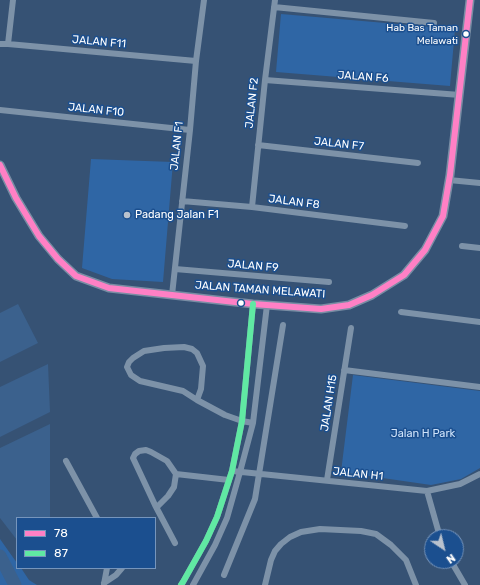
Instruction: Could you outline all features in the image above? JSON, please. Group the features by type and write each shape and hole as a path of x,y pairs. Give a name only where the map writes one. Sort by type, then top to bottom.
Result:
{"main road":[{"name":"JALAN TAMAN MELAWATI","path":"0,165 16,198 39,236 58,259 76,276 109,288 254,304 321,309 349,305 372,295 404,276 425,250 443,216 460,94 470,0"}],"street":[{"path":"8,44 13,0"},
{"name":"JALAN F1","path":"172,295 196,61 204,0"},
{"name":"JALAN F2","path":"252,207 275,0"},
{"path":"274,7 434,23"},
{"name":"JALAN F11","path":"0,44 196,61"},
{"name":"JALAN F6","path":"265,80 460,94"},
{"name":"JALAN F10","path":"0,110 190,130"},
{"name":"JALAN F7","path":"258,145 418,163"},
{"path":"449,180 480,183"},
{"name":"JALAN F8","path":"182,201 252,207 405,226"},
{"path":"462,246 480,248"},
{"name":"JALAN F9","path":"175,269 329,282"},
{"path":"181,585 206,541 217,517 232,471 242,421 254,304"},
{"path":"193,585 215,545 226,518 253,423 267,305"},
{"path":"401,312 480,322"},
{"path":"224,575 255,499 283,324"},
{"name":"JALAN H15","path":"327,480 351,328"},
{"path":"197,400 201,389 202,366 197,353 192,349 184,347 144,351 129,362 127,367 131,375 140,381 183,391 197,400 225,415 253,423"},
{"path":"344,370 480,387"},
{"path":"156,507 168,496 174,487 176,474 166,460 146,450 140,450 133,458 156,507 175,543"},
{"path":"66,461 96,517"},
{"name":"JALAN H1","path":"232,471 427,491 460,484 480,474"},
{"path":"176,474 229,480"},
{"path":"427,491 438,529"},
{"path":"266,585 271,560 281,544 290,537 301,532 320,528 362,531 376,534 391,545 406,560 416,585"},
{"path":"104,584 107,569"},
{"path":"104,584 121,569"},
{"path":"456,569 465,585"}],"green space":[{"path":"281,14 455,29 450,86 276,72"},
{"name":"Padang Jalan F1","path":"91,159 173,162 163,282 112,279 82,268"},
{"name":"Jalan H Park","path":"353,375 480,391 480,468 461,479 431,485 341,472"},
{"path":"0,539 16,562 16,569 22,569 29,580 37,585 0,585"}],"shaded area":[{"path":"18,304 38,343 0,362 0,313"},
{"path":"48,364 50,412 0,437 0,387"},
{"path":"50,424 50,517 16,517 16,539 0,518 0,448"}],"waterway":[{"path":"0,556 15,585"}],"transit line":[{"name":"78","path":"0,165 16,198 39,236 58,259 76,276 109,288 253,304 321,309 349,305 372,295 404,275 425,250 443,216 450,175 470,0"},
{"name":"87","path":"181,585 206,541 217,517 232,471 242,421 253,304"}],"place":[{"name":"Hab Bas Taman Melawati","path":"466,34"},
{"name":"Padang Jalan F1","path":"127,215"}]}
